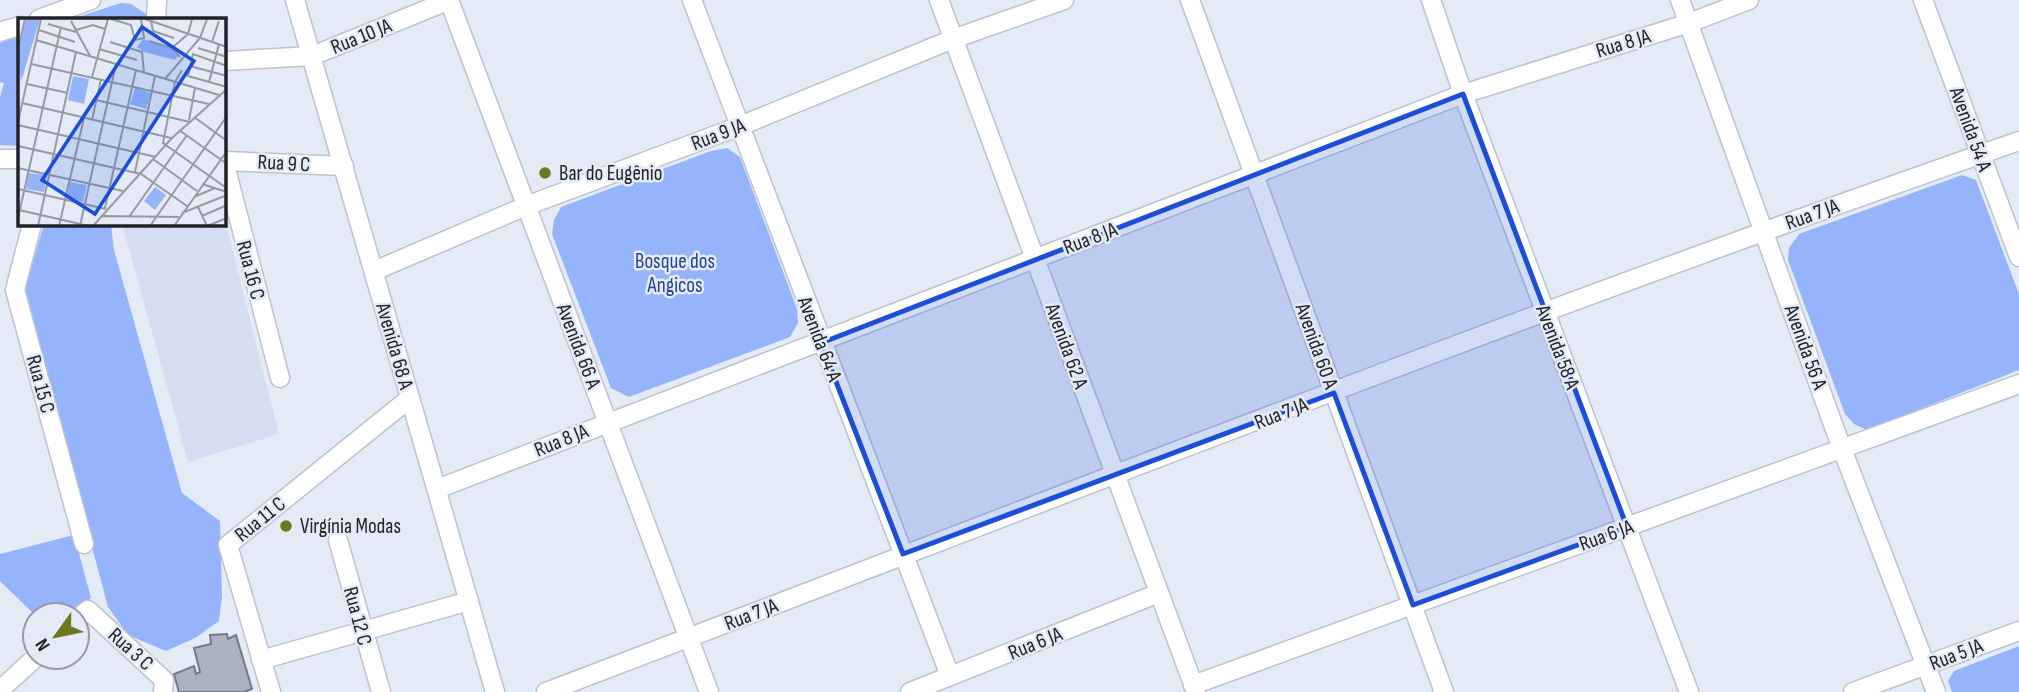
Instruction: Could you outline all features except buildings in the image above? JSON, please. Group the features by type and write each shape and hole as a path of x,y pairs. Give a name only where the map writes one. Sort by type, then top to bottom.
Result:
{"street":[{"path":"41,18 69,4 91,0"},
{"path":"156,18 157,0"},
{"name":"Avenida 68 A","path":"295,0 495,692"},
{"name":"Rua 10 JA","path":"312,56 449,0"},
{"name":"Avenida 66 A","path":"449,0 709,692"},
{"name":"Avenida 64 A","path":"692,0 950,677"},
{"name":"Avenida 62 A","path":"939,0 1195,689"},
{"name":"Rua 9 JA","path":"374,271 526,206 740,126 953,39 1064,0"},
{"name":"Avenida 60 A","path":"1190,0 1444,692"},
{"name":"Avenida 58 A","path":"1431,0 1463,94 1689,692"},
{"name":"Avenida 56 A","path":"1680,0 1842,449 1936,692"},
{"name":"Rua 8 JA","path":"437,489 1463,94 1689,23 1749,0"},
{"name":"Avenida 54 A","path":"1923,0 2019,257"},
{"path":"0,32 18,26"},
{"path":"226,61 312,56"},
{"name":"Rua 7 JA","path":"546,692 903,554 1765,231 2019,141"},
{"path":"0,159 18,159"},
{"name":"Rua 9 C","path":"226,161 344,166"},
{"name":"Rua 16 C","path":"226,169 281,378"},
{"name":"Rua 15 C","path":"31,226 8,288 84,544"},
{"name":"Rua 6 JA","path":"1195,689 1413,605 2019,384"},
{"name":"Rua 11 C","path":"271,692 228,545 410,398"},
{"name":"Rua 12 C","path":"338,540 361,632 381,692"},
{"name":"Rua 6 JA","path":"910,692 1159,593"},
{"path":"261,660 469,601"},
{"name":"Rua 3 C","path":"91,622 164,680 163,692"},
{"name":"Rua 5 JA","path":"1853,692 2019,631"},
{"path":"0,690 21,671"}],"highlighted area":[{"path":"1463,94 1627,527 1413,605 1334,393 903,554 821,343"}],"shaded area":[{"path":"226,224 279,434 188,462 123,226"}],"green space":[{"path":"121,3 131,4 146,14 146,18 75,18"},
{"path":"18,36 18,146 0,145 0,97 4,83 0,82 0,43"},
{"name":"Bosque dos Angicos","path":"727,148 740,157 797,309 798,323 790,337 629,397 611,388 552,234 554,220 561,207 711,151"},
{"path":"1962,175 1976,180 2019,294 2019,370 1867,430 1854,424 1845,414 1788,260 1789,248 1799,234"},
{"path":"43,226 111,226 114,250 182,493 220,521 222,596 219,621 195,638 166,651 128,635 108,607 24,292"},
{"path":"74,535 91,598 88,601 21,601 0,581 0,554"},
{"path":"2019,646 2019,692 1952,692 1948,681 1954,671"}],"place":[{"name":"Bar do Eugênio","path":"545,173"},
{"name":"Virgínia Modas","path":"286,526"}]}
